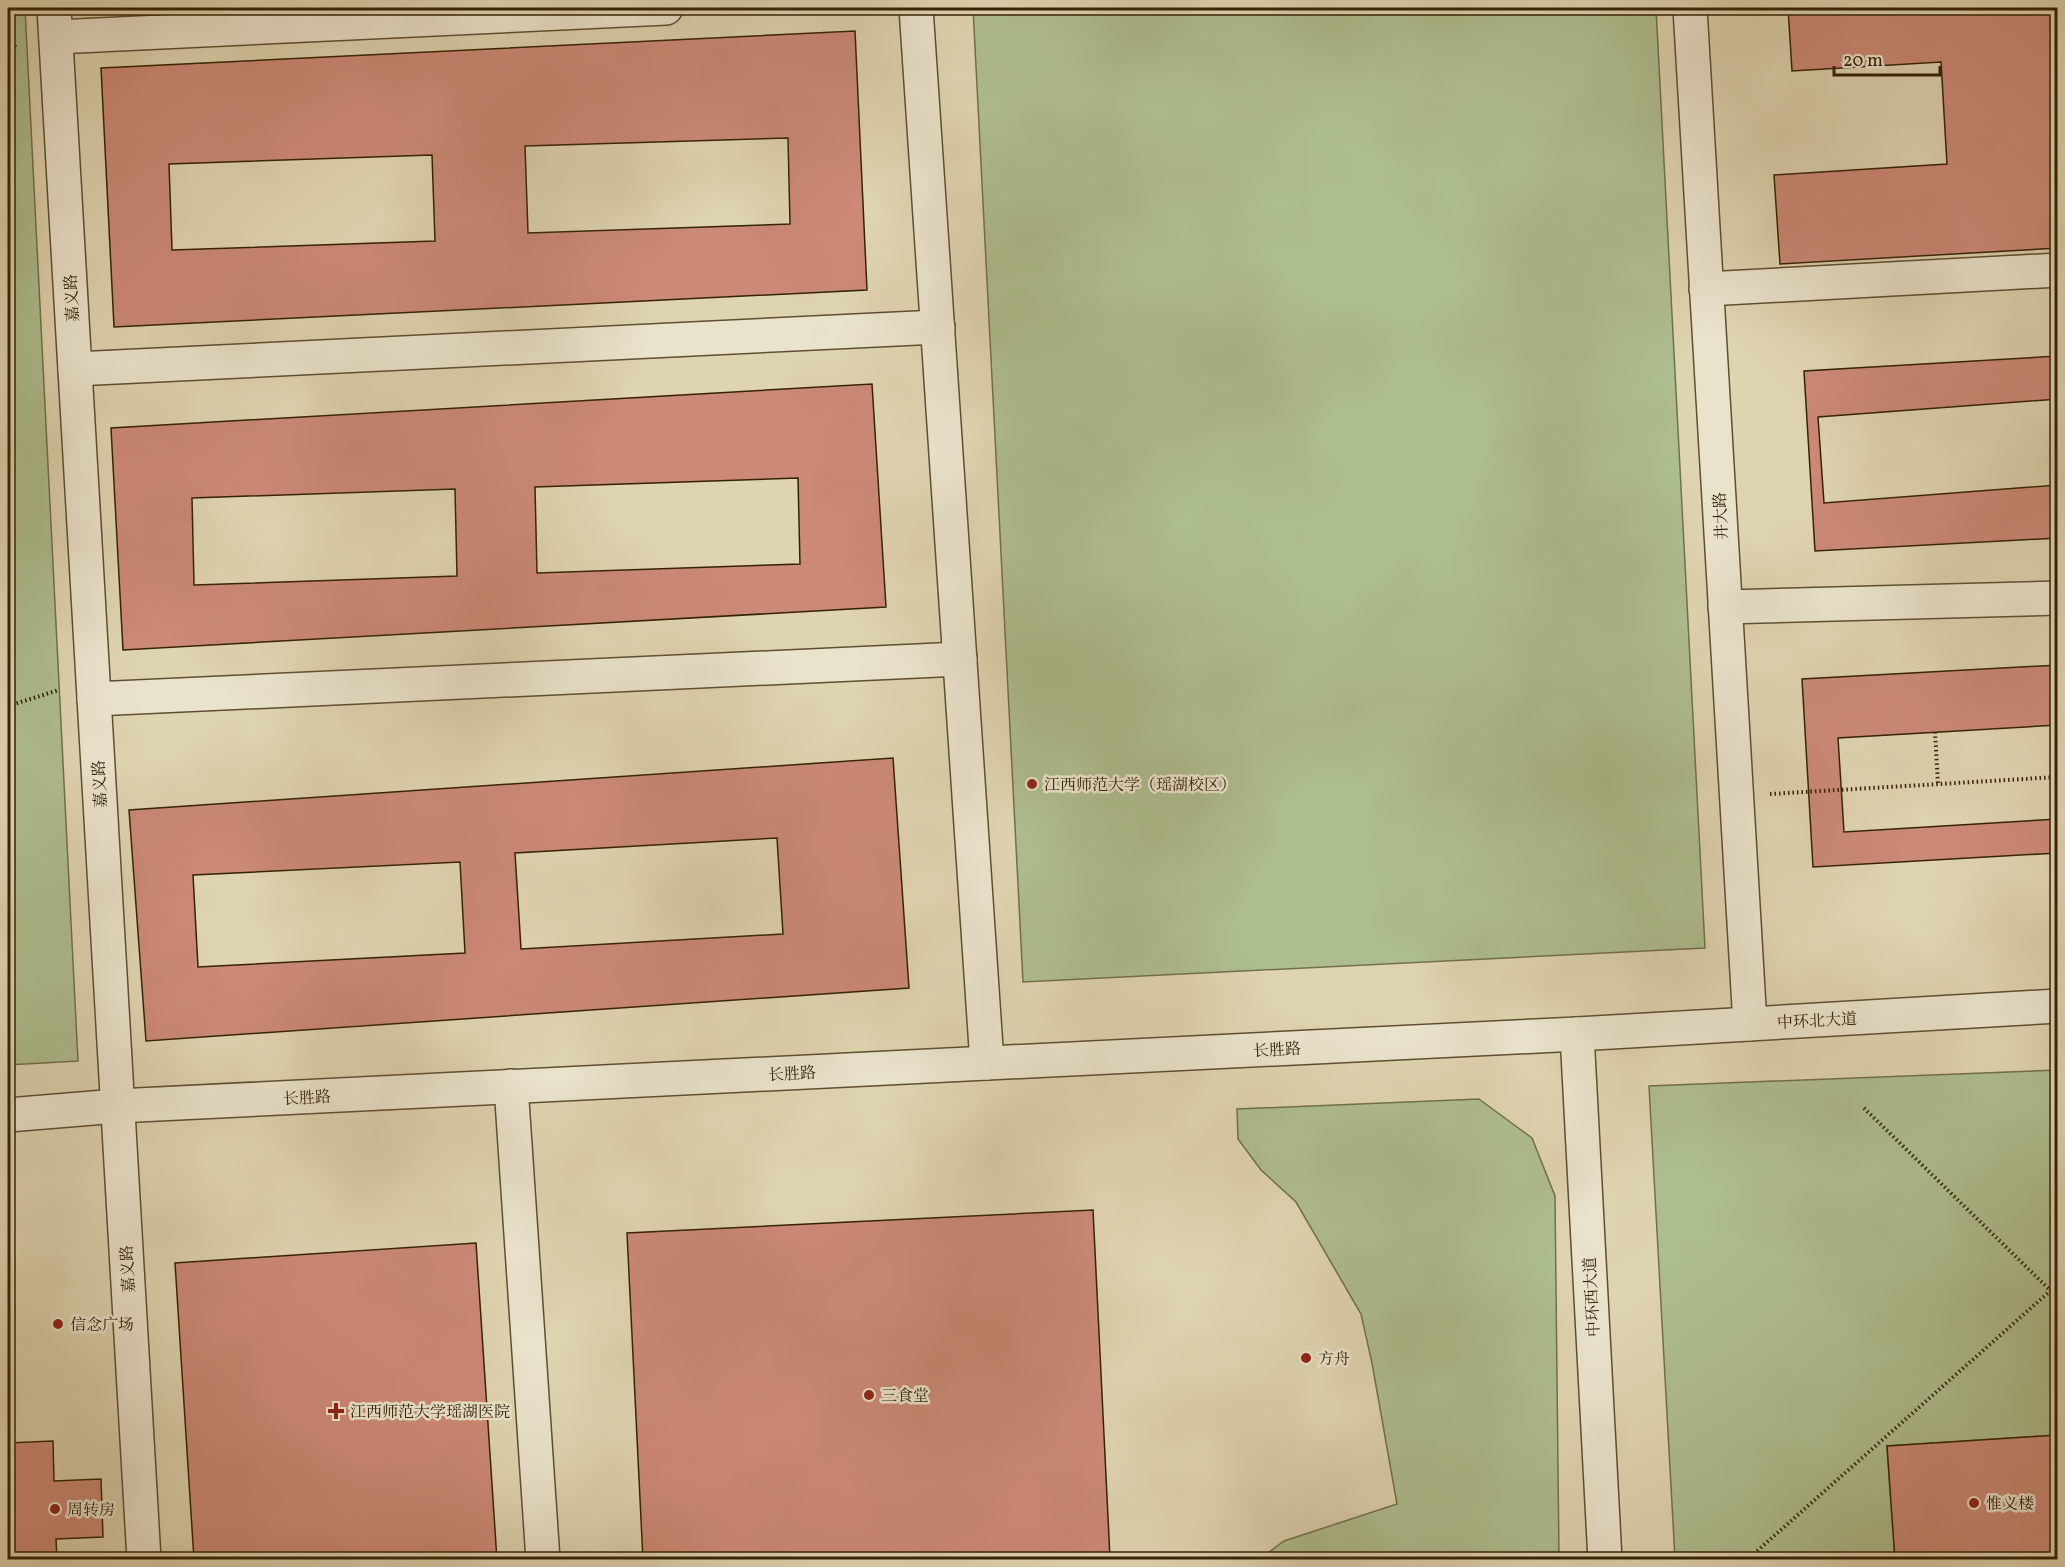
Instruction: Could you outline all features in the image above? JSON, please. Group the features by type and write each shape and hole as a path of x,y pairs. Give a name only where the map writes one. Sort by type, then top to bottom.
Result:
{"street":[{"path":"55,22 666,8"},
{"path":"916,8 987,1063"},
{"name":"井大路","path":"1690,8 1750,1024"},
{"name":"嘉义路","path":"55,22 144,1560"},
{"path":"1706,289 2058,270"},
{"path":"75,369 938,327"},
{"path":"1725,607 2058,598"},
{"path":"94,699 960,659"},
{"name":"中环北大道","path":"1577,1034 2058,1006"},
{"name":"长胜路","path":"8,1115 117,1106 1577,1034"},
{"name":"中环西大道","path":"1577,1034 1605,1560"},
{"path":"511,1086 543,1560"}],"path":[{"path":"8,40 16,47"},
{"path":"8,706 74,685 94,699"},
{"path":"1935,732 1938,784"},
{"path":"1737,796 2058,777"},
{"path":"1864,1108 2058,1298"},
{"path":"1747,1560 2058,1284"}],"green space":[{"path":"8,8 25,8 78,1061 8,1065"},
{"path":"973,8 1656,8 1705,948 1023,982"},
{"path":"2057,1070 2057,1435 1887,1446 1895,1559 1675,1559 1649,1086"},
{"path":"1479,1099 1532,1138 1555,1196 1559,1559 1263,1559 1284,1541 1397,1504 1361,1314 1296,1202 1261,1170 1238,1139 1237,1109"}],"building":[{"path":"1788,8 2058,8 2058,248 1780,264 1774,175 1947,164 1941,62 1792,71"},
{"path":"855,31 867,290 114,327 101,68","holes":["788,138 790,224 528,233 525,146","432,155 435,241 172,250 169,164"]},
{"path":"2058,356 2058,399 1818,417 1824,503 2058,485 2058,538 1815,551 1804,371"},
{"path":"872,384 886,607 123,650 111,428","holes":["798,478 800,564 537,573 535,487","455,489 457,576 194,585 192,498"]},
{"path":"2058,665 2058,725 1838,738 1844,832 2058,819 2058,853 1813,867 1802,679"},
{"path":"893,758 909,988 146,1041 129,810","holes":["777,838 783,934 521,949 515,853","460,862 465,953 198,967 193,875"]},
{"name":"三食堂","path":"1093,1210 1110,1558 643,1560 627,1233"},
{"name":"江西师范大学瑶湖医院","path":"476,1243 497,1560 194,1560 175,1263"},
{"name":"惟义楼","path":"2058,1435 2058,1560 1895,1560 1887,1446"},
{"name":"周转房","path":"53,1441 54,1481 101,1479 103,1537 56,1539 57,1560 8,1560 8,1443"}],"place":[{"name":"江西师范大学（瑶湖校区）","path":"1032,784"},
{"name":"信念广场","path":"58,1324"},
{"name":"方舟","path":"1306,1358"},
{"name":"三食堂","path":"869,1395"},
{"name":"江西师范大学瑶湖医院","path":"336,1411"},
{"name":"惟义楼","path":"1974,1503"},
{"name":"周转房","path":"55,1509"}]}
